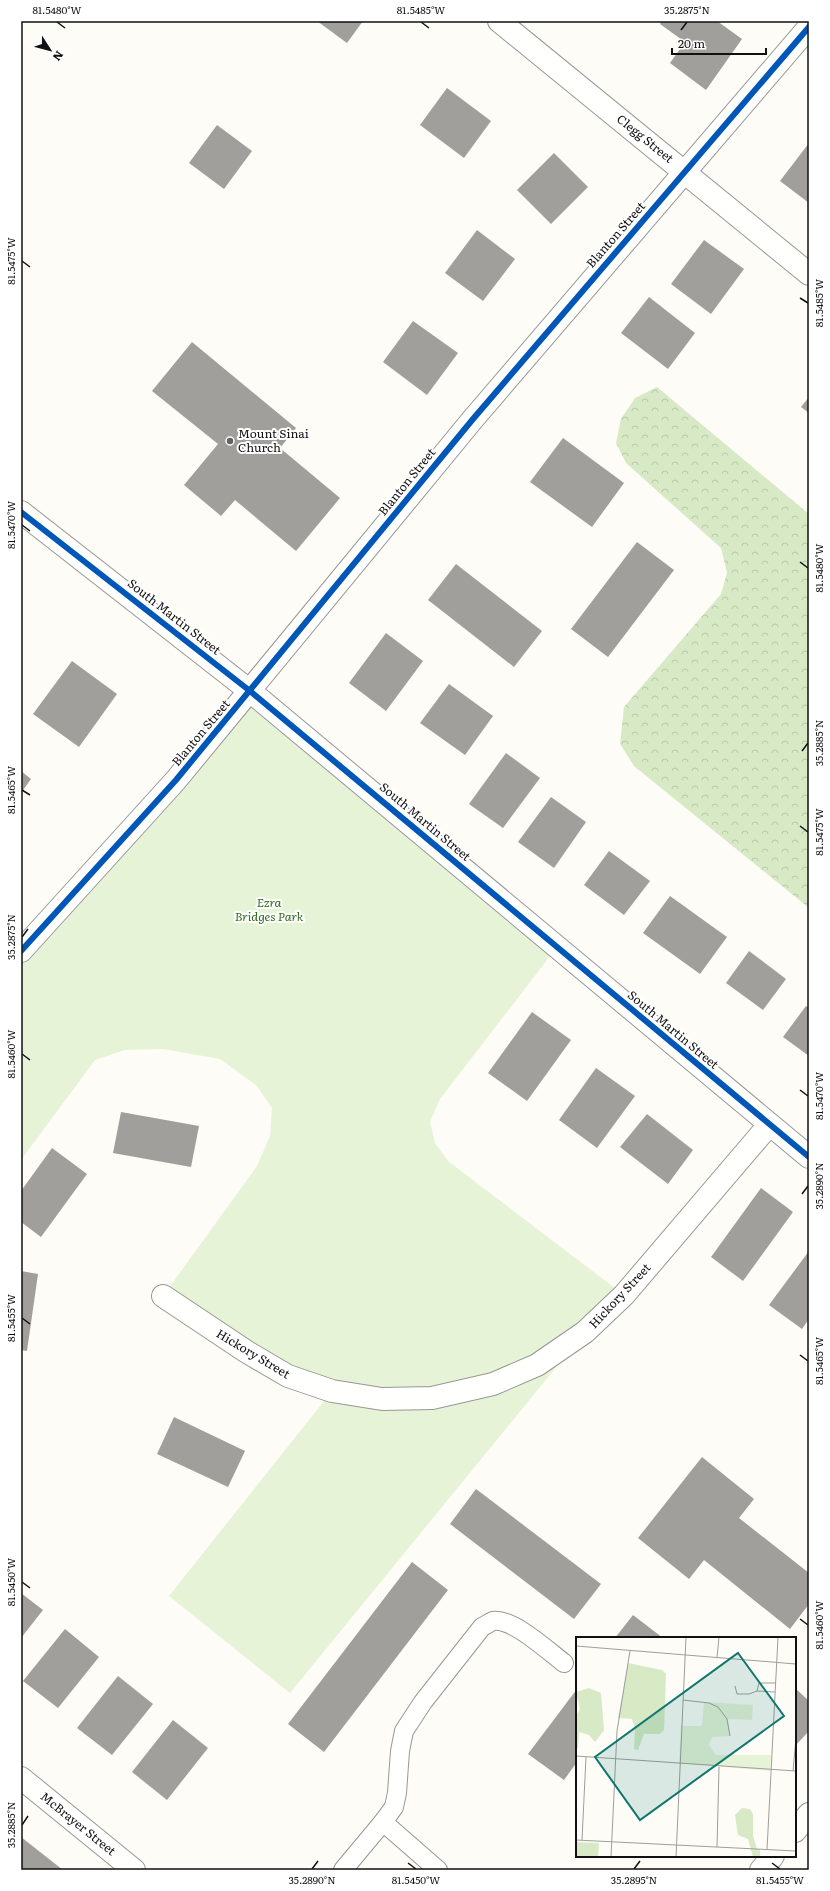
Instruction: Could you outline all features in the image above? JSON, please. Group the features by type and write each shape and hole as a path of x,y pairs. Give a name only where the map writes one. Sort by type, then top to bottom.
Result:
{"street":[{"name":"Clegg Street","path":"499,21 809,274"},
{"name":"Blanton Street","path":"21,951 176,780 472,419 809,27"},
{"name":"South Martin Street","path":"21,512 250,691 809,1157"},
{"name":"Hickory Street","path":"164,1296 247,1352 288,1376 332,1391 382,1399 432,1398 493,1384 537,1365 585,1332 624,1295 769,1125"},
{"name":"McBrayer Street","path":"21,1778 134,1870"},
{"path":"796,1830 809,1814"},
{"path":"761,1870 772,1857"}],"lane":[{"path":"343,1870 394,1807 397,1793 400,1751 404,1731 423,1702 482,1627 492,1621 504,1622 520,1630 564,1663"},
{"path":"383,1822 438,1870"}],"green space":[{"path":"657,387 809,514 809,908 634,766 620,744 624,707 721,594 727,573 721,548 626,463 616,443 621,419 635,398"},
{"name":"Ezra Bridges Park","path":"250,691 557,947 440,1099 430,1122 435,1143 448,1161 624,1295 585,1332 290,1693 169,1596 332,1391 163,1296 257,1166 270,1136 272,1108 256,1085 220,1059 163,1049 125,1050 95,1060 21,1160 21,951"}],"building":[{"path":"317,21 363,21 347,43"},
{"path":"662,21 717,21 742,39 706,90 670,63 685,42 660,24"},
{"path":"447,88 491,121 464,158 420,125"},
{"path":"217,125 252,151 224,189 189,163"},
{"path":"809,143 809,203 780,181"},
{"path":"554,153 588,187 551,224 517,190"},
{"path":"477,230 515,259 483,301 445,273"},
{"path":"704,240 744,269 711,314 671,284"},
{"path":"649,297 695,333 668,369 621,333"},
{"path":"413,321 458,353 427,395 383,362"},
{"path":"192,342 296,428 280,448 340,498 296,551 235,500 221,516 184,485 218,444 152,391"},
{"path":"809,397 809,413 801,407"},
{"path":"563,438 624,483 592,527 530,482"},
{"path":"637,542 674,570 608,657 571,629"},
{"path":"456,564 542,631 514,667 428,600"},
{"path":"386,633 423,661 386,711 349,683"},
{"path":"72,661 117,694 79,747 33,714"},
{"path":"449,684 493,716 465,755 420,723"},
{"path":"506,753 540,778 503,828 469,804"},
{"path":"21,771 31,779 21,793"},
{"path":"551,797 586,822 554,868 518,842"},
{"path":"609,851 650,881 624,915 584,885"},
{"path":"670,896 727,937 700,974 643,933"},
{"path":"749,951 786,979 763,1010 726,983"},
{"path":"806,1006 809,1008 809,1056 783,1037"},
{"path":"532,1012 571,1040 527,1101 488,1073"},
{"path":"596,1068 635,1096 597,1148 559,1120"},
{"path":"121,1112 199,1126 191,1167 113,1153"},
{"path":"647,1114 693,1150 668,1184 620,1147"},
{"path":"52,1148 87,1174 41,1237 21,1222 21,1191"},
{"path":"761,1188 793,1212 743,1281 711,1257"},
{"path":"809,1251 809,1319 802,1329 769,1305"},
{"path":"21,1271 38,1274 27,1351 21,1350"},
{"path":"174,1417 245,1451 228,1487 157,1454"},
{"path":"702,1457 754,1499 739,1518 809,1573 809,1604 790,1629 704,1560 689,1579 638,1538"},
{"path":"476,1489 601,1584 574,1619 450,1524"},
{"path":"412,1562 448,1590 324,1752 288,1724"},
{"path":"21,1593 43,1610 21,1638"},
{"path":"633,1615 662,1637 616,1637"},
{"path":"65,1629 99,1657 58,1708 23,1681"},
{"path":"118,1676 153,1704 112,1755 77,1728"},
{"path":"796,1689 809,1701 809,1731 796,1745"},
{"path":"576,1690 576,1763 564,1780 528,1754"},
{"path":"173,1720 208,1748 167,1800 132,1772"},
{"path":"21,1837 63,1870 21,1870"}],"cycle path":[{"path":"21,951 176,780 473,419 809,27"},
{"path":"21,512 250,691 809,1157"}],"place":[{"name":"Mount Sinai Church","path":"230,441"}]}
